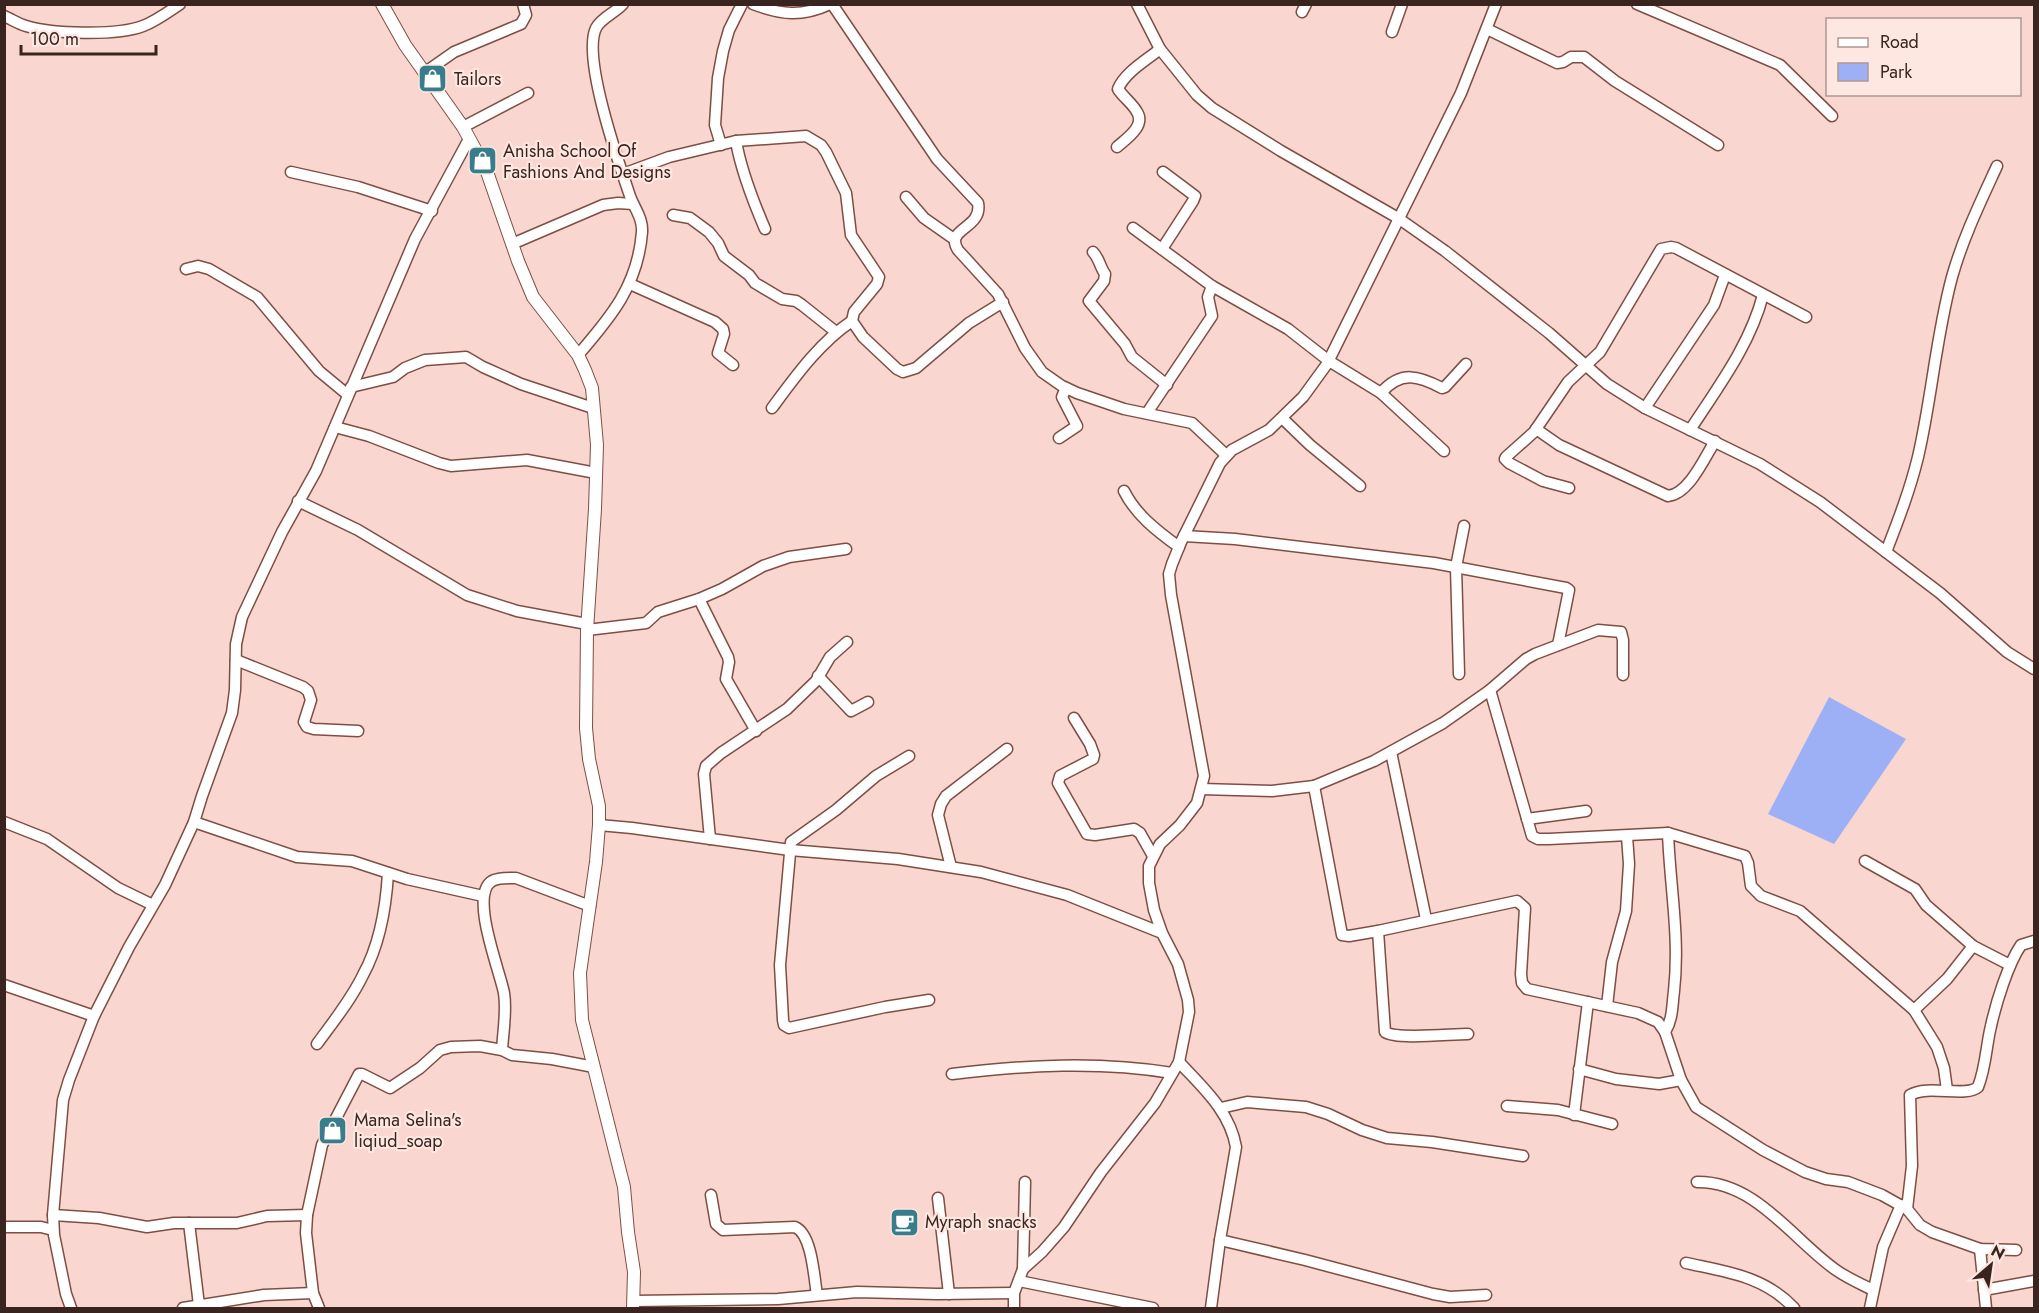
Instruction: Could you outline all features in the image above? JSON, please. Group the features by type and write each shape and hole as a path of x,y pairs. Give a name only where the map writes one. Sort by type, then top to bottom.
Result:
{"street":[{"path":"4,16 26,26 56,31 104,32 145,25 180,4"},
{"path":"382,4 424,73 463,127 486,169 533,297 578,355 592,388 597,445 587,627 586,728 589,759 599,806 599,825 580,973 582,1020 624,1187 627,1232 634,1272 633,1305 778,1299 857,1292 1014,1293"},
{"path":"424,73 454,52 521,24 526,15 523,4"},
{"path":"578,355 619,304 630,284 638,257 642,230 641,219 633,204 608,124 592,48 599,22 623,4"},
{"path":"721,145 715,125 720,69 729,30 742,4"},
{"path":"753,4 786,14 806,13 831,4 937,159 978,203 980,211 978,217 954,239"},
{"path":"1137,4 1160,49 1197,95 1212,108 1272,146 1398,219 1445,251 1549,333 1607,384 1645,408 1774,472 1820,502 1940,593 2007,652 2034,669"},
{"path":"1392,32 1402,4"},
{"path":"1023,1269 1064,1227 1113,1156 1155,1103 1179,1062 1189,1012 1188,1000 1179,964 1162,933 1149,883 1149,866 1160,844 1180,825 1197,803 1204,776 1170,584 1172,564 1226,455 1269,430 1303,397 1329,361 1461,93 1496,4"},
{"path":"1637,4 1780,65 1832,116"},
{"path":"1487,28 1557,63 1570,57 1584,57 1615,81 1718,145"},
{"path":"1117,147 1135,131 1139,118 1138,112 1118,89 1119,86 1130,73 1160,49"},
{"path":"463,127 528,93"},
{"path":"623,174 669,158 736,141 806,136 821,145 826,152 846,193 851,235 879,277 877,284 854,312 852,321 836,332 795,376 771,408"},
{"path":"71,1308 53,1230 53,1215 63,1100 84,1037 194,822 232,713 236,644 242,617 298,501 316,471 415,239 469,139"},
{"path":"736,141 751,195 765,229"},
{"path":"1886,552 1909,492 1918,457 1941,320 1952,278 1965,235 1996,166"},
{"path":"291,172 358,187 432,211"},
{"path":"1162,249 1195,196 1163,172"},
{"path":"906,197 924,218 954,239 958,250 998,294 1024,348 1042,372 1065,388 1124,409 1192,423 1226,455"},
{"path":"512,244 603,205 633,204"},
{"path":"674,216 690,218 709,232 718,243 724,256 749,275 755,283 782,299 796,301 836,332"},
{"path":"1133,228 1212,286 1288,329 1329,361 1381,393 1444,451"},
{"path":"1569,488 1543,481 1505,459 1536,429 1568,382 1600,352 1661,249 1676,248 1806,317"},
{"path":"1093,252 1098,256 1105,274 1104,281 1089,301 1125,344 1132,357 1167,385"},
{"path":"186,269 198,266 209,269 257,297 319,371 350,391"},
{"path":"1645,408 1714,305 1725,274"},
{"path":"630,284 720,326 723,334 718,353 733,364"},
{"path":"1147,413 1212,316 1208,297 1212,286"},
{"path":"1690,430 1736,358 1759,311 1763,295"},
{"path":"852,321 863,337 903,372 916,368 969,323 1003,302"},
{"path":"350,391 393,377 405,368 425,360 466,357 521,384 593,408"},
{"path":"1381,393 1394,381 1410,376 1425,379 1442,388 1445,387 1466,364"},
{"path":"1059,438 1077,426 1062,396 1065,388"},
{"path":"1282,418 1310,445 1360,486"},
{"path":"335,427 369,436 451,466 527,460 596,473"},
{"path":"1536,429 1559,445 1668,496 1686,487 1715,441"},
{"path":"1124,491 1131,505 1142,517 1179,547"},
{"path":"298,501 365,534 467,594 517,611 587,627 646,622 658,612 722,589 763,566 789,557 846,549"},
{"path":"1459,674 1456,567 1464,526"},
{"path":"1184,536 1235,539 1456,567 1568,589 1558,645"},
{"path":"699,599 728,657 726,679 756,731"},
{"path":"1201,789 1272,791 1314,786 1391,752 1443,723 1490,690 1526,659 1598,630 1621,632 1623,675"},
{"path":"710,839 705,769 721,753 787,709 804,693 830,657 847,642"},
{"path":"236,660 308,691 311,700 304,722 307,727 358,731"},
{"path":"818,676 849,710 854,711 868,702"},
{"path":"1490,690 1532,836 1538,839 1668,833 1745,856 1751,886 1761,896 1800,911 1914,1010 1937,1047 1944,1068 1947,1090"},
{"path":"1074,718 1094,754 1093,759 1060,776 1058,783 1063,795 1087,834 1095,835 1134,829 1140,833 1153,856"},
{"path":"951,867 938,815 941,804 946,796 1007,749"},
{"path":"1391,752 1426,919"},
{"path":"909,756 876,776 836,810 792,840 780,965 784,1025 789,1028 928,1000"},
{"path":"1314,786 1342,935 1378,931 1426,919 1520,902 1525,908 1522,983 1531,990 1607,1006 1646,1016 1658,1022 1665,1032 1681,1080 1696,1107 1763,1150 1804,1172 1826,1179 1848,1182 1904,1207 1920,1225 1932,1232 1980,1249 2016,1250"},
{"path":"1527,819 1586,811"},
{"path":"4,822 47,839 118,888 153,905"},
{"path":"194,822 297,857 352,861 407,879 483,896"},
{"path":"599,825 790,849 898,859 981,872 1067,895 1162,933"},
{"path":"1665,1032 1672,1015 1677,960 1676,915 1668,833"},
{"path":"1607,1006 1612,963 1626,911 1629,864 1627,836"},
{"path":"1864,861 1915,889 1926,905 1973,946 2010,965"},
{"path":"317,1044 364,975 377,942 387,903 388,873"},
{"path":"502,1050 504,996 483,907 485,889 492,881 516,878 590,906"},
{"path":"1378,931 1385,1032 1390,1035 1413,1036 1468,1034"},
{"path":"1870,1308 1883,1247 1904,1207 1912,1166 1910,1095 1916,1092 1947,1090 1969,1092 1978,1087 1991,1025 2010,965 2021,945 2034,941"},
{"path":"1914,1010 1947,979 1973,946"},
{"path":"4,985 94,1016"},
{"path":"1574,1115 1588,1002"},
{"path":"319,1308 313,1293 306,1233 307,1215 322,1145 359,1074 390,1088 413,1074 440,1050 465,1046 502,1050 512,1055 552,1059 594,1067"},
{"path":"1179,1062 1221,1108 1232,1131 1236,1147 1211,1308"},
{"path":"952,1074 1017,1066 1133,1066 1172,1073"},
{"path":"1579,1069 1616,1078 1659,1084 1681,1080"},
{"path":"1221,1108 1247,1102 1306,1107 1386,1138 1432,1142 1523,1156"},
{"path":"1507,1106 1558,1110 1612,1124"},
{"path":"1014,1308 1014,1293 1023,1269 1025,1182"},
{"path":"1697,1182 1713,1182 1743,1194 1785,1225 1836,1271 1873,1290"},
{"path":"711,1195 716,1224 723,1230 795,1227 800,1229 807,1239 817,1295"},
{"path":"938,1198 949,1294"},
{"path":"53,1215 99,1218 147,1227 174,1223 237,1223 267,1216 307,1215"},
{"path":"189,1223 199,1305"},
{"path":"4,1227 41,1227 53,1230"},
{"path":"1220,1240 1433,1294 1450,1297 1486,1295"},
{"path":"1980,1249 1986,1308"},
{"path":"1686,1263 1746,1276 1782,1295 1794,1308"},
{"path":"1018,1281 1153,1308"},
{"path":"1984,1290 2034,1281"},
{"path":"183,1308 264,1295 313,1293"}],"green space":[{"path":"1829,697 1906,739 1834,844 1768,814"}],"place":[{"name":"Tailors","path":"433,79"},
{"name":"Anisha School Of Fashions And Designs","path":"482,161"},
{"name":"Mama Selina's liqiud_soap","path":"333,1130"},
{"name":"Myraph snacks","path":"904,1222"}]}
